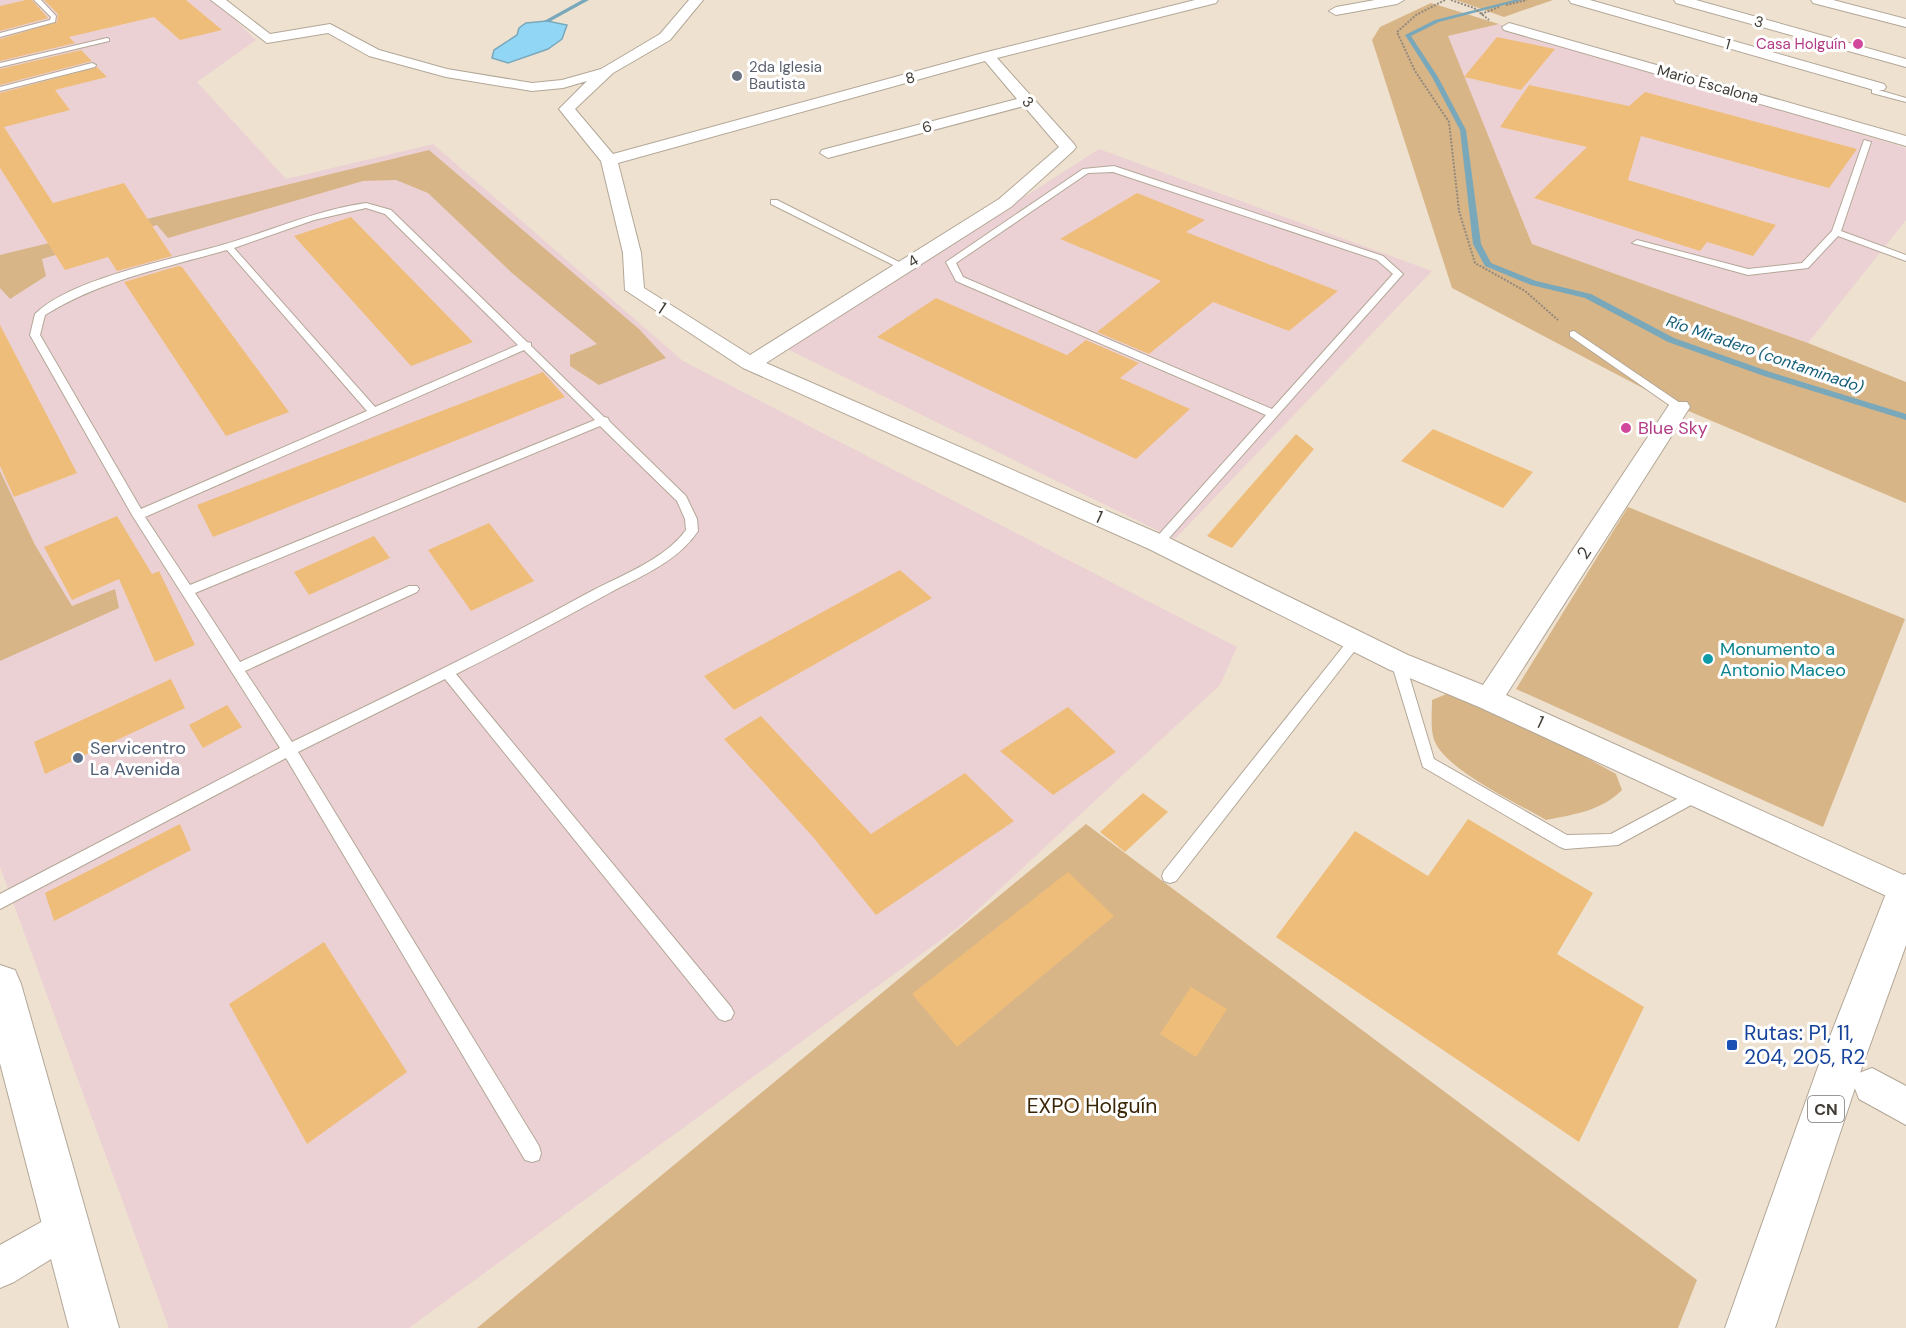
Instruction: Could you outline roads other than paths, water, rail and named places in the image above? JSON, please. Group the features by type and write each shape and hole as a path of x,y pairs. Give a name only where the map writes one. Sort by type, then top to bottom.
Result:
{"main road":[{"name":"CN","path":"1750,1328 1840,1067 1906,891"},
{"path":"0,984 68,1226 94,1328"}],"street":[{"path":"219,0 267,39 330,28 374,53 447,73 532,87 563,84 608,70"},
{"name":"1","path":"696,0 665,36 608,70 567,109 609,159 632,253 634,290 750,364 1158,543 1398,662 1489,699 1906,891"},
{"name":"8","path":"609,159 988,56 1211,0"},
{"path":"1336,11 1397,0"},
{"name":"1","path":"1576,0 1870,96"},
{"name":"3","path":"1681,0 1906,63"},
{"path":"1818,0 1906,23"},
{"name":"Mario Escalona","path":"1509,27 1906,141"},
{"name":"3","path":"988,56 1068,147"},
{"path":"1843,122 1906,63"},
{"name":"6","path":"828,153 1027,101"},
{"name":"4","path":"750,364 1005,203 1068,147"},
{"name":"2","path":"1489,699 1679,407"},
{"path":"1872,1086 1906,1107"},
{"path":"0,1268 68,1226"}],"lane":[{"path":"0,35 53,21 54,17 37,0"},
{"path":"0,65 107,40"},
{"path":"0,89 92,65"},
{"name":"1","path":"1870,96 1906,100"},
{"path":"1637,243 1748,272 1805,266 1836,232 1867,142"},
{"path":"1158,543 1274,414 1398,274 1380,258 1114,169 1086,171 951,261 959,279 1274,414"},
{"path":"774,202 904,267"},
{"path":"0,902 289,750 612,588 682,544 692,531 691,519 682,499 406,227 388,212 376,206 365,205 326,214 229,247 88,288 61,299 39,314 35,335 138,515 289,750 532,1153"},
{"path":"1836,232 1906,258"},
{"path":"229,247 374,411"},
{"path":"1574,333 1679,407"},
{"path":"138,515 527,345"},
{"path":"187,591 604,420"},
{"path":"237,669 413,589"},
{"path":"1170,876 1355,641"},
{"path":"1398,662 1428,763 1565,842 1612,840 1697,795"},
{"path":"447,672 726,1013"}],"water":[{"path":"547,21 567,25 562,39 548,49 508,63 492,58 494,50 517,35 519,28 526,23"}],"waterway":[{"path":"547,21 586,0"},
{"name":"Río Miradero (contaminado)","path":"1520,0 1437,21 1408,35 1435,77 1463,130 1477,244 1488,264 1534,283 1588,296 1671,340 1767,374 1906,417"}],"place":[{"name":"Casa Holguín","path":"1858,44"},
{"name":"2da Iglesia Bautista","path":"737,76"},
{"name":"Blue Sky","path":"1626,428"},
{"name":"Monumento a Antonio Maceo","path":"1708,659"},
{"name":"Servicentro La Avenida","path":"78,758"},
{"name":"Rutas: P1, 11, 204, 205, R2","path":"1732,1045"}],"park label":[{"name":"EXPO Holguín","path":"1092,1106"}]}
